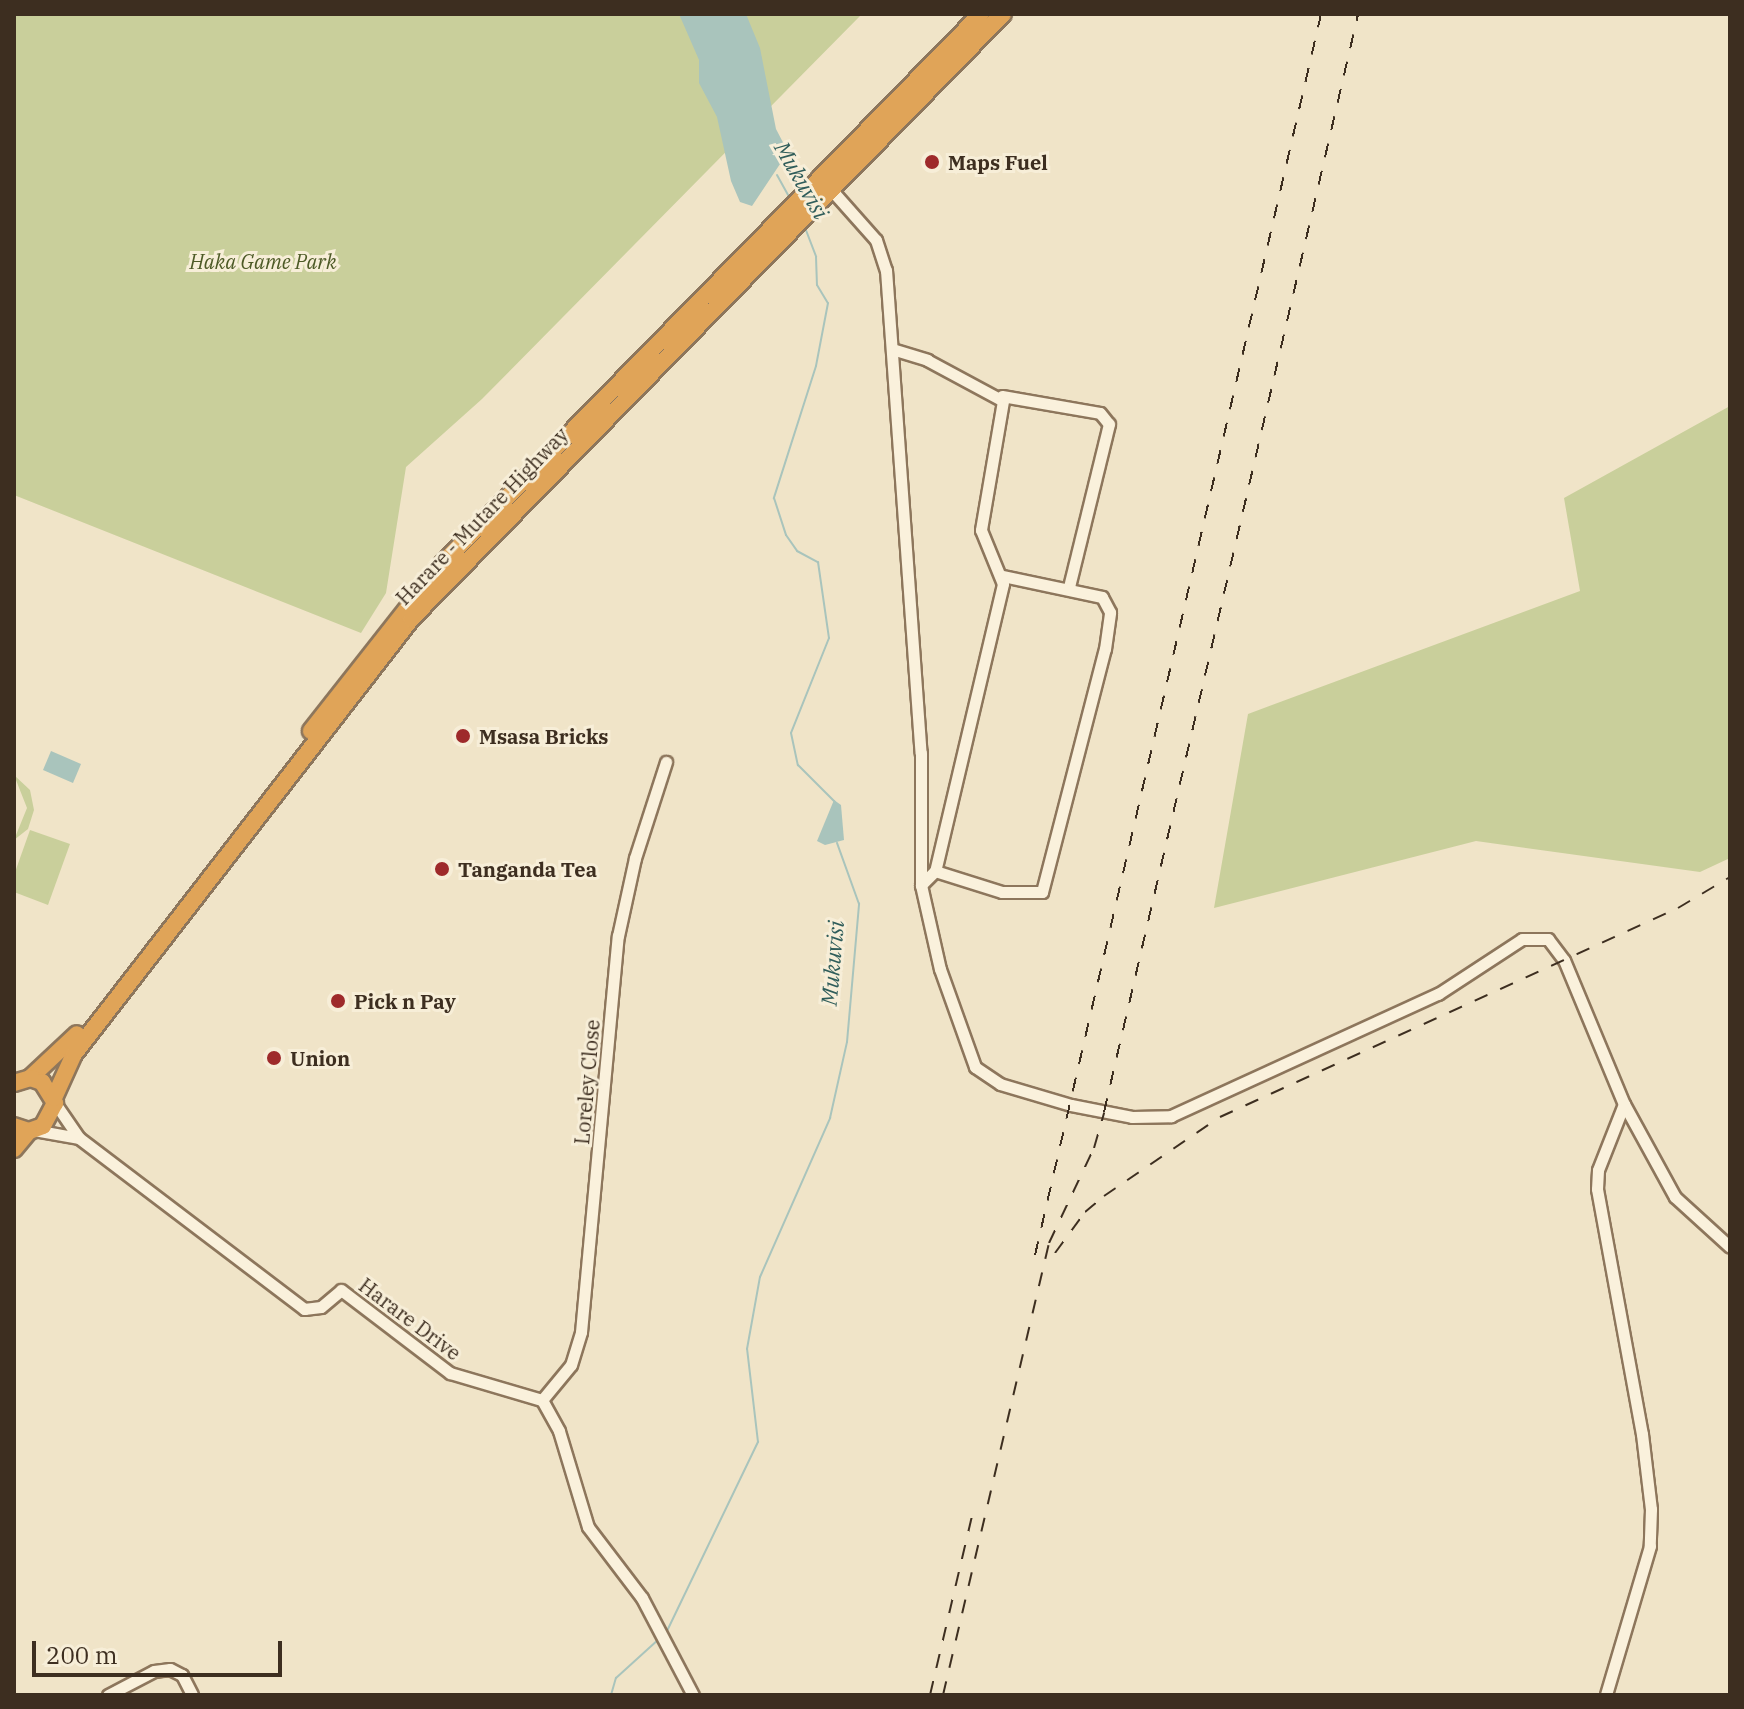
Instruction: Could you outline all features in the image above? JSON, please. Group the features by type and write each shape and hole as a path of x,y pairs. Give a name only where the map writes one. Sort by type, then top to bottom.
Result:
{"highway":[{"name":"Harare - Mutare Highway","path":"827,186 981,14"},
{"name":"Harare - Mutare Highway","path":"22,1080 67,1046 443,563 1003,14"},
{"name":"Harare - Mutare Highway","path":"26,1129 49,1120 54,1100 74,1054 411,619 797,213"},
{"path":"22,1080 42,1082 54,1100"},
{"path":"14,1149 26,1129"}],"street":[{"path":"827,186 881,248 892,349 921,753 921,885 940,969 971,1059 1000,1084 1132,1117 1191,1110 1438,994 1522,939 1538,936 1556,945 1564,960 1624,1104 1675,1197 1730,1247"},
{"path":"892,349 1002,396 1100,413 1109,424 1069,587"},
{"path":"921,885 935,871 1002,576 985,548 981,530 1002,396"},
{"path":"935,871 1002,892 1032,896 1045,888 1110,621 1109,605 1102,597 1069,587 1002,576"},
{"name":"Loreley Close","path":"542,1400 571,1365 581,1332 618,936 635,858 666,762"},
{"name":"Harare Drive","path":"54,1100 79,1138 304,1309 321,1307 341,1290 450,1373 542,1400"},
{"path":"1606,1695 1650,1546 1642,1434 1597,1189 1598,1170 1624,1104"},
{"name":"Harare Drive","path":"26,1129 79,1138"},
{"path":"542,1400 559,1431 588,1527 655,1621 693,1695"},
{"path":"108,1695 154,1671 170,1669 182,1675 192,1695"}],"green space":[{"name":"Haka Game Park","path":"14,14 862,14 482,399 406,467 386,593 361,633 14,495"},
{"path":"1730,406 1730,858 1700,872 1476,841 1214,908 1248,714 1580,591 1564,498"},
{"path":"14,775 30,790 34,810 28,829 14,840 27,808"},
{"path":"30,830 70,844 48,905 14,892 14,875"}],"water":[{"path":"679,14 746,14 760,48 776,129 788,152 752,206 740,202 731,181 717,117 699,83 699,60"},
{"path":"51,751 81,764 73,783 43,770"},
{"path":"834,800 841,805 844,840 825,845 817,841"}],"waterway":[{"name":"Mukuvisi","path":"777,175 790,198"},
{"name":"Mukuvisi","path":"804,225 816,257 817,285 828,303 816,366 774,498 786,535 797,551 818,562 829,638 791,733 798,765 835,802"},
{"name":"Mukuvisi","path":"667,1631 758,1442 747,1349 760,1277 830,1118 847,1042 859,904 837,843"},
{"name":"Mukuvisi","path":"611,1695 616,1678 659,1639"}],"railway":[{"path":"1035,1255 1321,14"},
{"path":"943,1695 1049,1243 1094,1148 1104,1112 1358,14"},
{"path":"1055,1253 1085,1212 1104,1196 1220,1117 1678,908 1730,877"},
{"path":"930,1695 974,1508"}],"place":[{"name":"Maps Fuel","path":"932,162"},
{"name":"Msasa Bricks","path":"463,736"},
{"name":"Tanganda Tea","path":"442,869"},
{"name":"Pick n Pay","path":"338,1001"},
{"name":"Union","path":"274,1058"}]}
